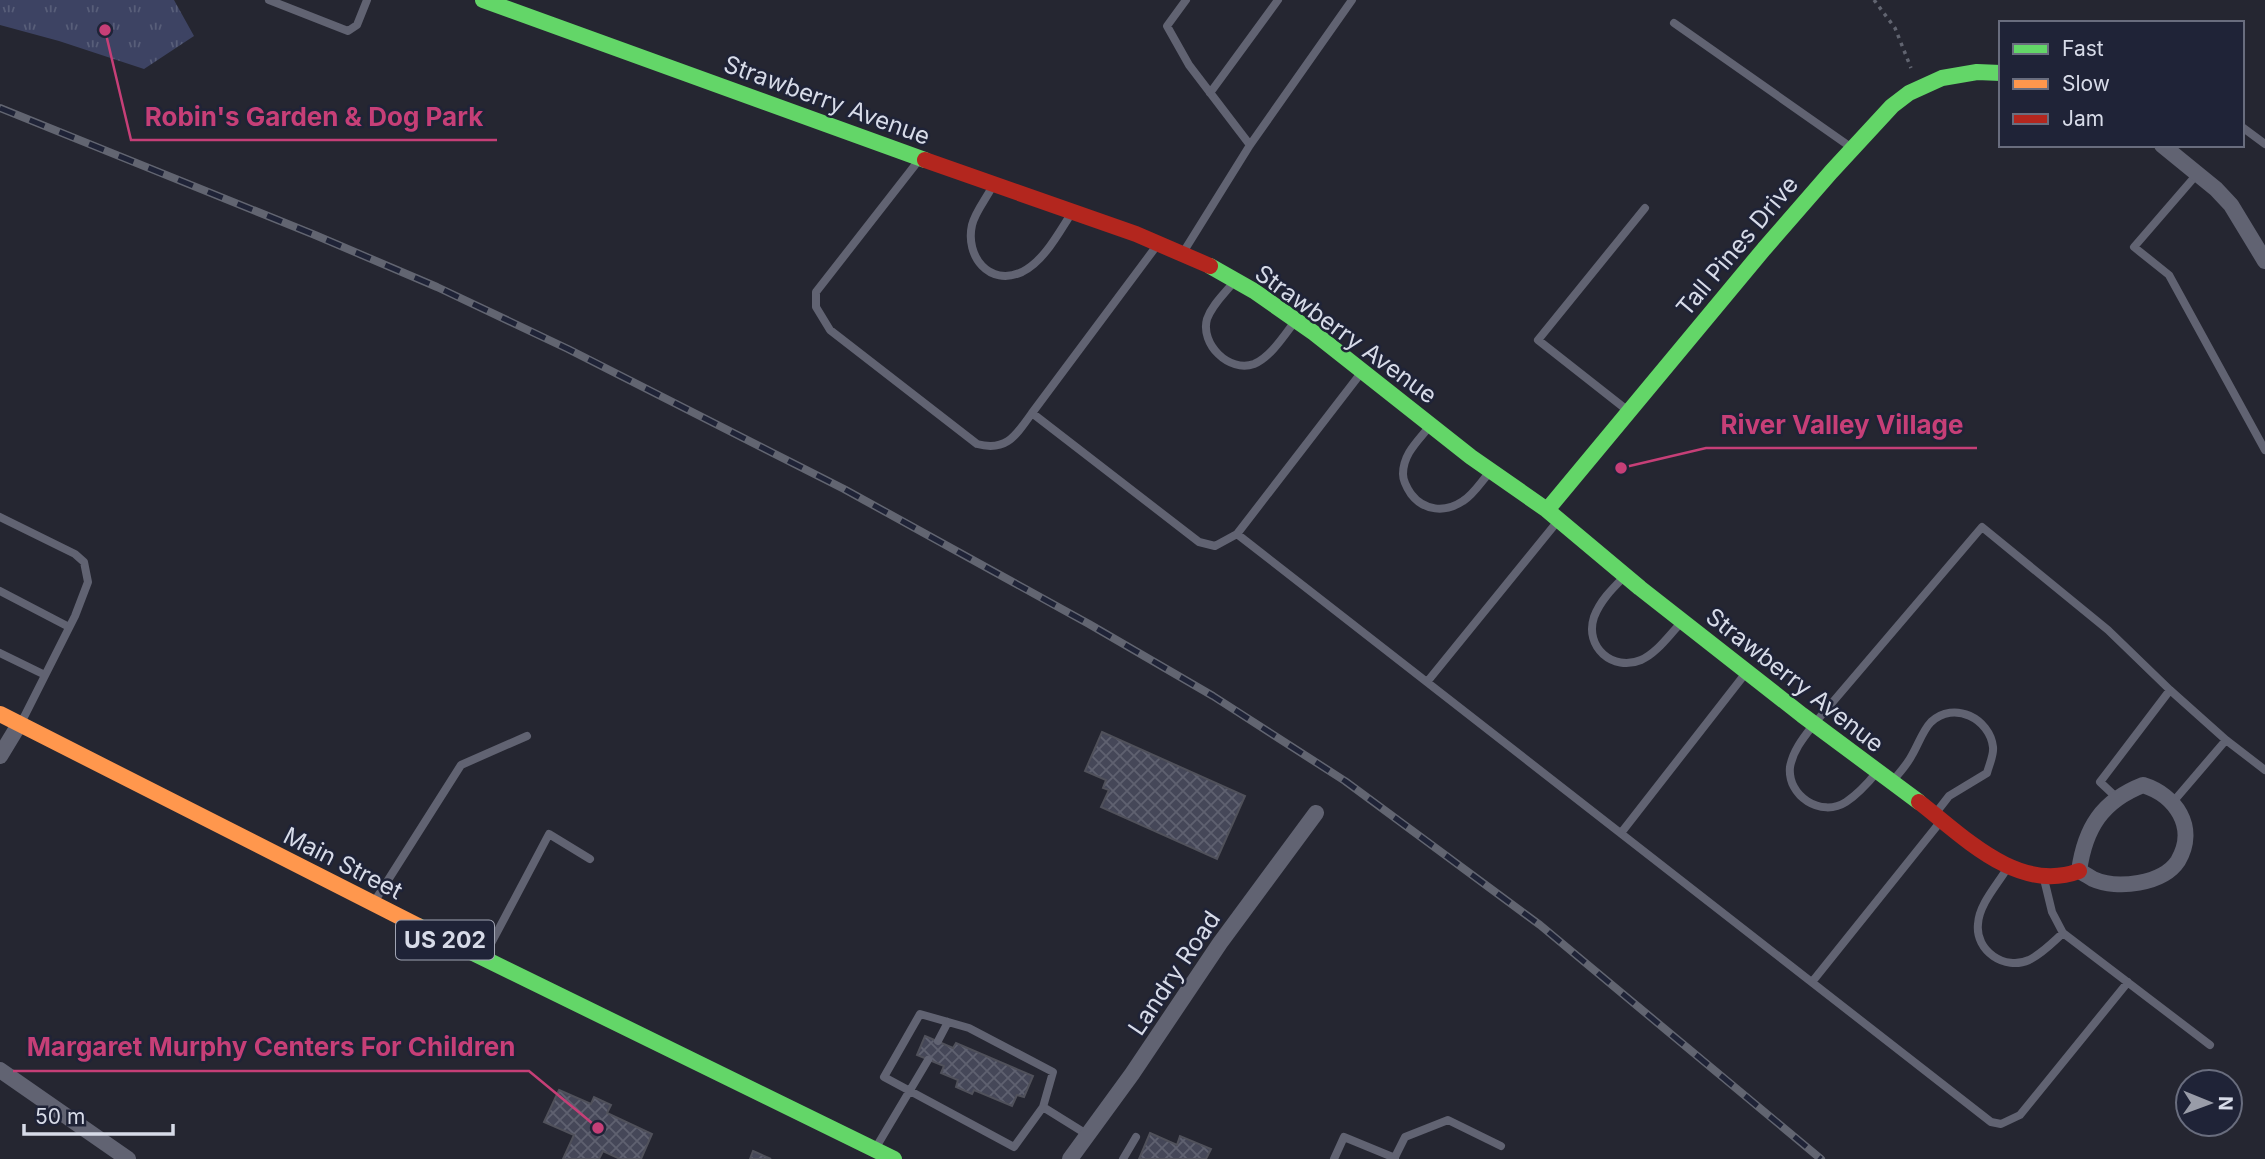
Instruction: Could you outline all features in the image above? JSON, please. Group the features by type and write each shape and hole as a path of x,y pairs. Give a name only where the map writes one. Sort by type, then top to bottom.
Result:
{"main road":[{"name":"Strawberry Avenue","path":"483,0 1158,243 1235,281 1296,320 1363,370 1491,471 1553,515 1682,621 1814,724 2008,867 2044,877 2066,877 2080,871"},
{"name":"Tall Pines Drive","path":"1553,515 1629,412 1748,267 1852,148 1889,110 1924,84 1974,71 1999,73"},
{"name":"Main Street","path":"0,714 482,959 894,1159"}],"street":[{"path":"2165,147 2198,173 2231,205 2265,261"},
{"path":"0,756 20,723"},
{"path":"2080,871 2082,848 2091,829 2116,797 2143,785 2157,789 2173,802"},
{"name":"Strawberry Avenue","path":"2080,871 2095,880 2138,884 2152,880 2171,869 2180,854 2185,836 2182,818 2173,802"},
{"name":"Landry Road","path":"1070,1159 1132,1074 1220,943 1316,813"},
{"path":"0,1070 128,1159"}],"lane":[{"path":"270,0 348,31 357,25 367,0"},
{"path":"1186,0 1167,26 1189,65 1250,145"},
{"path":"1210,93 1278,0"},
{"path":"1182,254 1250,145 1352,0"},
{"path":"1674,23 1852,148"},
{"path":"2244,128 2265,144"},
{"path":"920,158 816,292 816,307 830,330 977,444 991,448 1015,437 1158,243"},
{"path":"2198,173 2134,247 2169,275 2265,450"},
{"path":"994,184 972,222 970,242 975,259 989,272 1006,275 1021,273 1028,268 1045,253 1072,212"},
{"path":"1629,412 1538,340 1645,208"},
{"path":"1235,281 1212,309 1206,321 1207,335 1222,358 1235,364 1252,365 1265,357 1296,320"},
{"path":"1032,414 1199,542 1214,546 1237,534 1363,370"},
{"path":"1431,424 1406,456 1402,476 1419,504 1433,509 1449,508 1465,500 1491,471"},
{"path":"1427,682 1553,515"},
{"path":"0,517 75,554 84,562 88,582 69,627 20,723"},
{"path":"1877,772 1862,790 1844,804 1829,808 1813,806 1801,796 1792,783 1790,769 1793,755 1814,724 1982,527 2108,631 2169,690 2265,771"},
{"path":"1237,534 1991,1122 2001,1124 2020,1115 2128,982"},
{"path":"1625,575 1604,600 1593,620 1593,636 1600,653 1613,662 1627,664 1640,660 1653,653 1682,621"},
{"path":"0,591 69,627"},
{"path":"0,653 45,675"},
{"path":"1621,833 1747,672"},
{"path":"2116,797 2100,782 2169,690"},
{"path":"1812,982 1938,817 1950,796 1987,773 1994,749 1988,730 1976,718 1962,712 1949,713 1932,722 1911,759 1891,783"},
{"path":"372,904 461,765 527,736"},
{"path":"2173,802 2226,740"},
{"path":"482,959 549,834 590,859"},
{"path":"2008,867 1982,909 1978,923 1979,940 1986,951 1999,960 2013,963 2027,961 2044,951 2063,933"},
{"path":"2044,877 2052,912 2063,933 2210,1045"},
{"path":"920,1014 969,1028 1053,1072 1043,1107 1014,1147 910,1090 884,1077 920,1014"},
{"path":"938,1041 948,1023"},
{"path":"875,1149 928,1060"},
{"path":"1043,1107 1088,1135"},
{"path":"1334,1159 1344,1137 1395,1158 1405,1137 1448,1120 1501,1146"},
{"path":"1123,1159 1136,1137"}],"path":[{"path":"1874,0 1895,28 1912,70"}],"green space":[{"path":"0,0 174,0 194,36 144,69 0,25"}],"building":[{"path":"1102,732 1245,796 1217,859 1101,807 1109,790 1103,788 1106,780 1085,771"},
{"path":"925,1036 953,1048 956,1043 1033,1076 1024,1097 1017,1095 1012,1106 974,1090 972,1094 956,1087 958,1080 941,1073 944,1066 917,1055"},
{"path":"559,1090 591,1104 594,1097 611,1105 607,1113 652,1134 641,1159 620,1159 603,1151 599,1159 563,1159 574,1135 544,1122"},
{"path":"1150,1133 1177,1145 1180,1136 1211,1149 1206,1159 1139,1159"},
{"path":"753,1151 771,1159 750,1159"}],"railway":[{"path":"0,108 315,235 437,287 568,349 844,489 1089,624 1213,696 1345,781 1540,925 1821,1159"}],"traffic: fast":[{"path":"483,0 925,160"},
{"path":"1547,510 1764,249 1892,106 1909,93 1942,78 1977,72 1999,73"},
{"path":"1210,266 1254,291 1314,333 1471,457 1547,510 1640,588 1802,715 1919,802"},
{"path":"418,926 894,1159"}],"traffic: slow":[{"path":"0,714 418,926"}],"traffic: jam":[{"path":"925,160 1136,234 1210,266"},
{"path":"1919,802 1973,845 2013,868 2034,875 2056,876 2079,871"}],"place":[{"name":"Robin's Garden & Dog Park","path":"105,30"},
{"name":"River Valley Village","path":"1621,468"},
{"name":"Margaret Murphy Centers For Children","path":"598,1128"}]}
